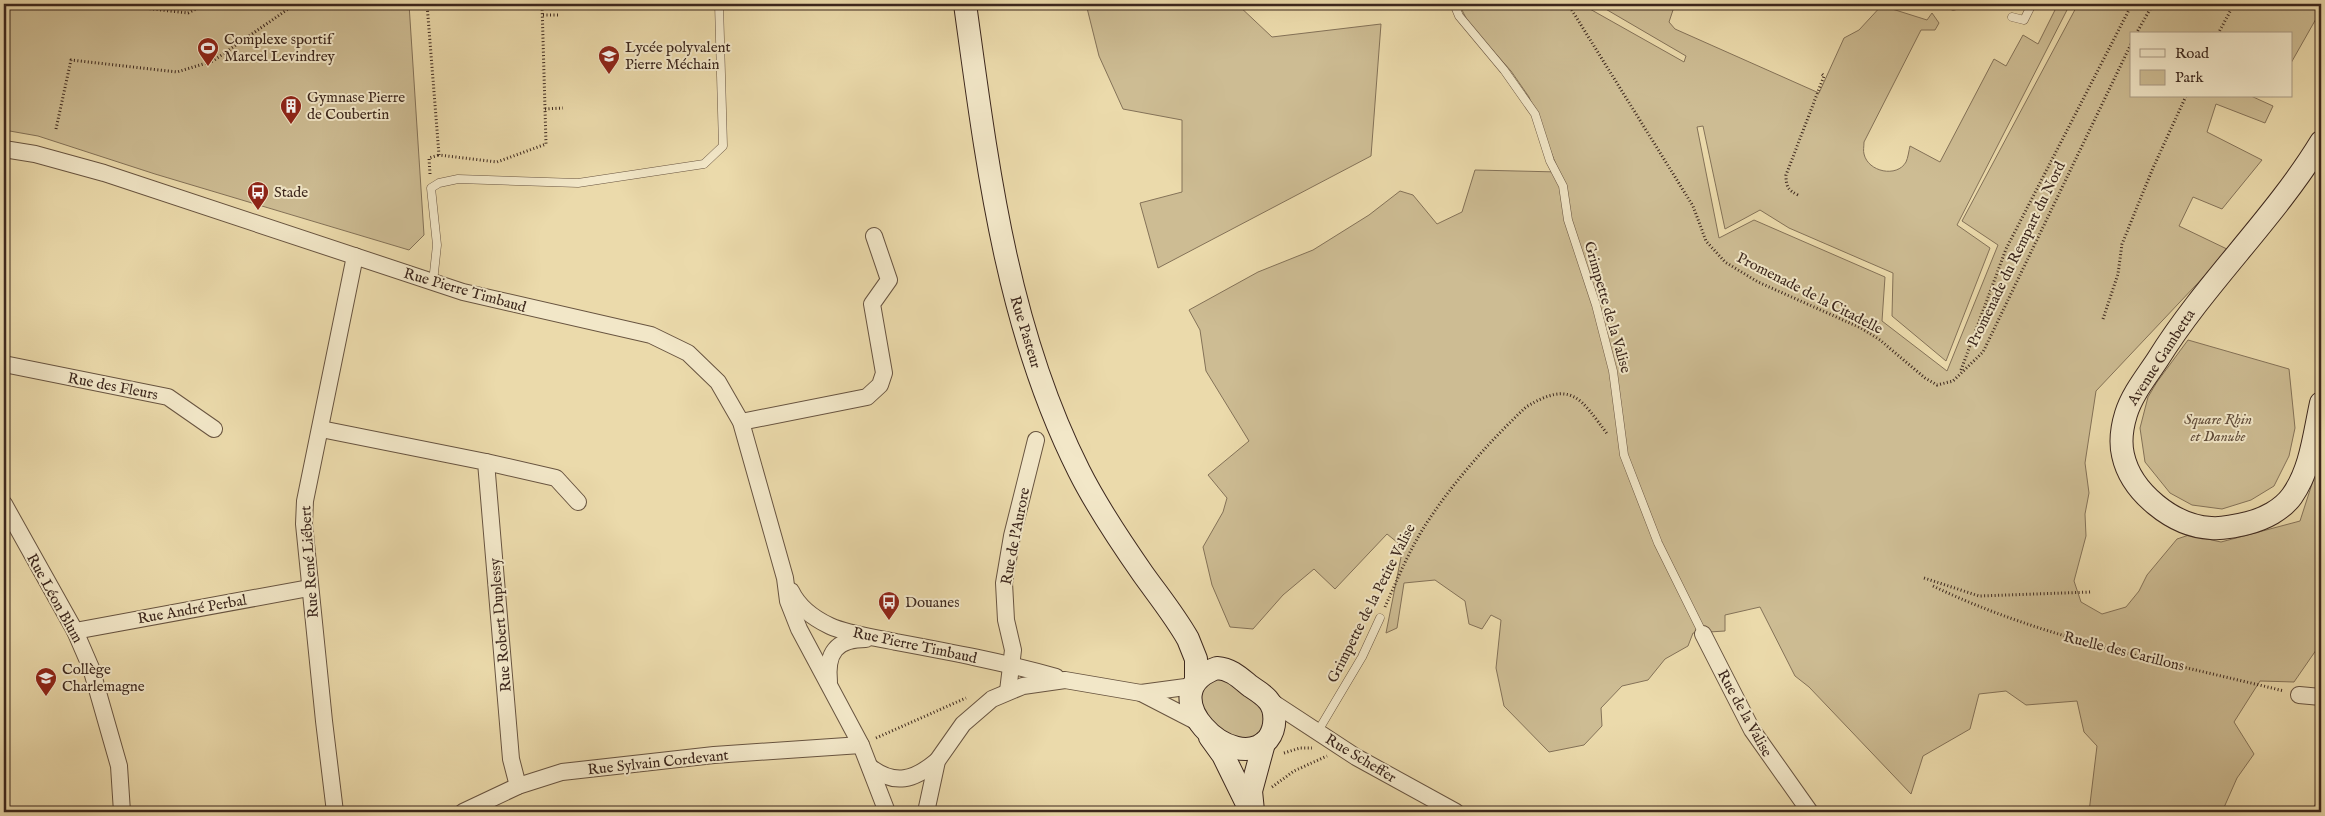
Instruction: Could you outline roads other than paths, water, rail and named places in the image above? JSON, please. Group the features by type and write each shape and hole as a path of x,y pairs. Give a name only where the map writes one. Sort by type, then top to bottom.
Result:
{"main road":[{"name":"Rue Pasteur","path":"965,4 988,174 1018,310 1035,364 1067,445 1084,481 1108,520 1181,626 1194,651 1197,667 1194,683"},
{"name":"Avenue Gambetta","path":"2321,142 2304,171 2180,324 2136,393 2127,412 2122,439 2123,455 2132,476 2149,497 2164,511 2185,523 2210,528 2230,528 2259,521 2290,498 2300,483 2307,469 2321,403"},
{"name":"Rue Pasteur","path":"1181,626 1231,671"},
{"path":"1217,668 1231,671 1269,700 1273,711 1272,748 1252,805 1223,755 1192,710 1191,692 1194,683 1217,668"},
{"path":"1204,728 1233,748 1272,748"}],"street":[{"name":"Rue Pierre Timbaud","path":"4,149 35,154 104,173 463,292 651,335 688,353 718,382 741,422 785,578 788,601 799,630 861,745 887,812"},
{"path":"741,422 867,397 880,385 884,373 872,304 889,280 874,236"},
{"name":"Rue René Liébert","path":"335,812 309,588 304,524 305,500 321,429 347,284 355,256"},
{"name":"Rue des Fleurs","path":"4,364 168,397 214,429"},
{"path":"321,429 556,478 578,502"},
{"name":"Rue de l'Aurore","path":"1008,692 1013,650 1006,620 1004,583 1012,536 1036,440"},
{"name":"Rue Robert Duplessy","path":"486,462 511,759 518,786"},
{"name":"Rue Léon Blum","path":"4,504 75,631 92,668 119,766 122,812"},
{"name":"Rue Pierre Timbaud","path":"785,578 795,598 814,618 831,627 878,639 1012,664 1065,680"},
{"name":"Rue André Perbal","path":"75,631 309,588"},
{"name":"Rue de la Valise","path":"1703,634 1752,730 1772,762 1810,812"},
{"path":"829,683 829,661 838,646 854,639 878,639"},
{"path":"870,767 887,778 901,779 915,776 937,761 963,724 992,699 1044,681 1065,680 1141,693 1204,728"},
{"path":"1141,693 1194,683"},
{"path":"2299,694 2321,697"},
{"name":"Rue Scheffer","path":"1269,700 1356,757 1456,812"},
{"name":"Rue Sylvain Cordevant","path":"463,812 518,786 562,772 714,755 861,745"},
{"path":"926,812 937,761"}],"lane":[{"path":"433,282 437,245 432,188 439,183 458,179 578,183 704,164 723,146 719,4"},
{"name":"Grimpette de la Valise","path":"1454,4 1459,16 1504,70 1535,114 1550,161 1563,186 1568,220 1596,305 1613,371 1624,455 1658,543 1703,634"},
{"path":"1946,4 1952,6 1962,4"},
{"path":"2012,17 2024,20 2032,4"},
{"name":"Grimpette de la Petite Valise","path":"1318,731 1362,657 1380,618"}],"place":[{"name":"Complexe sportif Marcel Levindrey","path":"208,67"},
{"name":"Lycée polyvalent Pierre Méchain","path":"609,75"},
{"name":"Gymnase Pierre de Coubertin","path":"291,125"},
{"name":"Stade","path":"258,211"},
{"name":"Douanes","path":"889,621"},
{"name":"Collège Charlemagne","path":"46,697"}],"park label":[{"name":"Square Rhin et Danube","path":"2218,428"}]}
